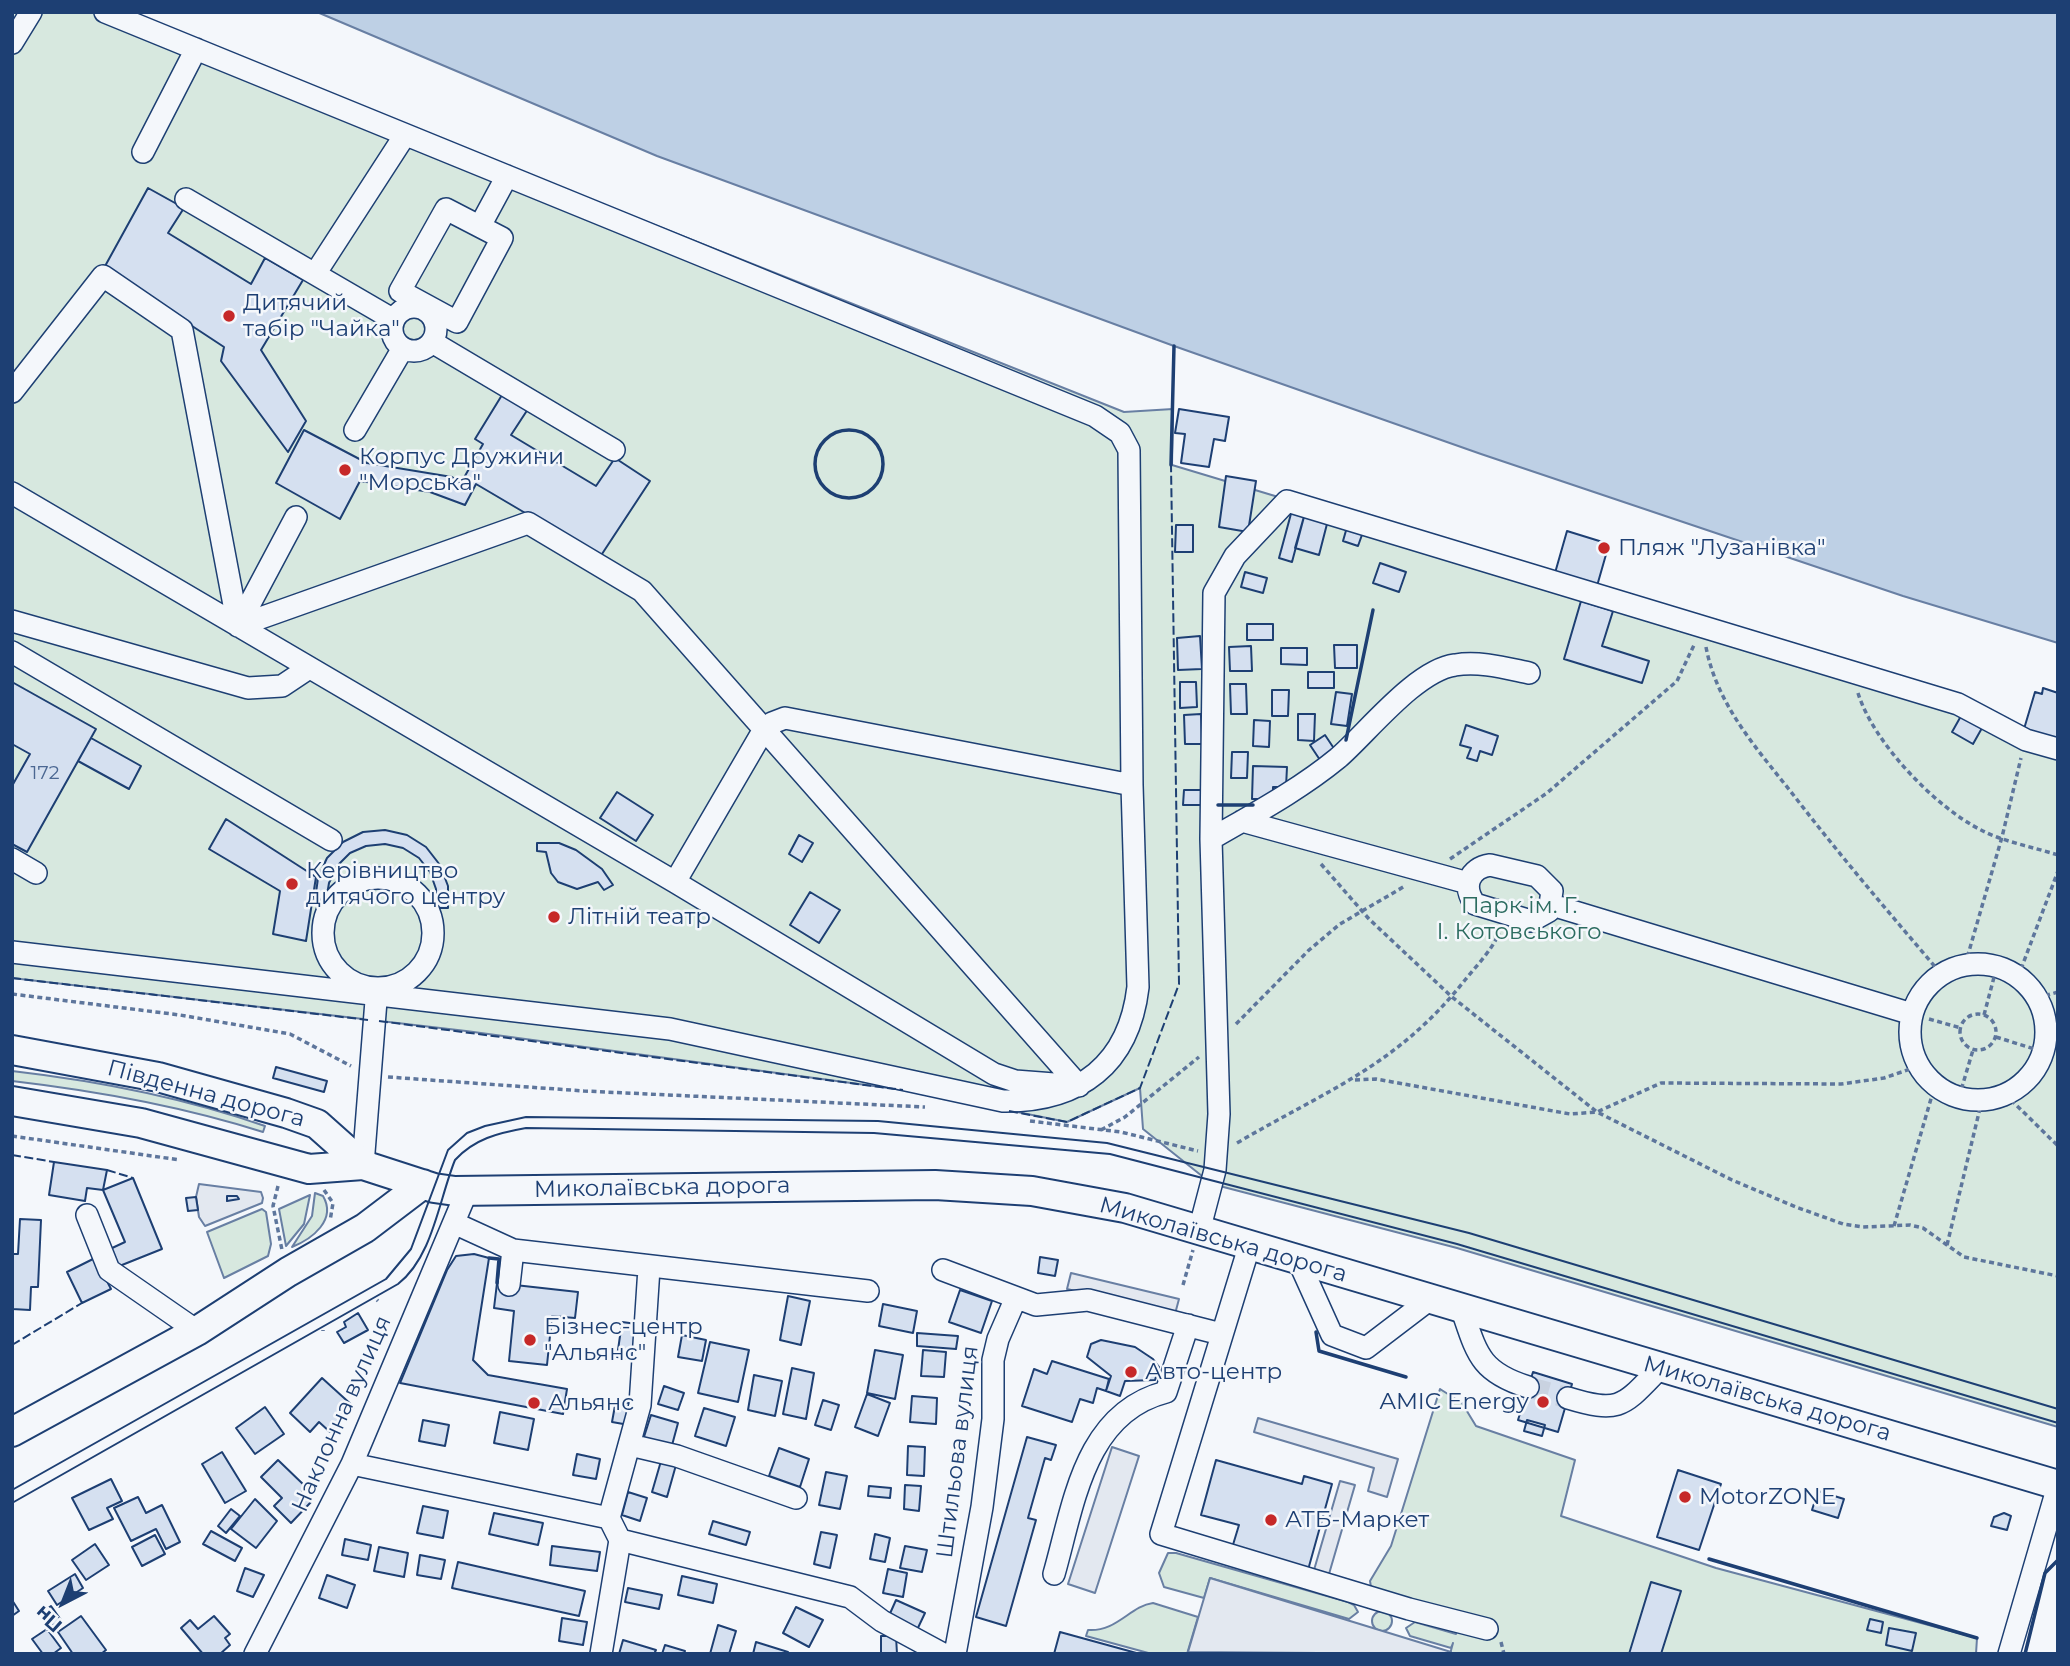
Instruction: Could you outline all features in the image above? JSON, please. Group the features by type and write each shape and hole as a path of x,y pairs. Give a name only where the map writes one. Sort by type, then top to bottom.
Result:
{"main road":[{"name":"Південна дорога","path":"12,1050 158,1077 286,1113 317,1124 363,1165"},
{"name":"Південна дорога","path":"12,1101 141,1123 309,1169 363,1165"},
{"name":"Миколаївська дорога","path":"363,1165 423,1184 467,1191 935,1185 1045,1194 1125,1208 1298,1262 2058,1485"},
{"path":"12,1432 197,1331 288,1272 365,1228 423,1184"}],"street":[{"path":"12,43 31,12"},
{"path":"12,952 376,992 670,1029 1003,1101 1050,1097 1079,1086 1114,1058 1135,1011 1138,987 1132,785 1129,450 1120,433 1095,416 105,12"},
{"path":"143,152 197,50"},
{"path":"315,274 405,135"},
{"path":"480,226 507,176"},
{"path":"186,199 394,320"},
{"path":"446,209 502,238 457,322 425,308 400,290 446,209"},
{"path":"12,392 19,370 103,276 182,330 238,626"},
{"path":"425,308 434,320 435,335 432,342 415,351 403,348 392,333 394,320 404,310 425,308"},
{"path":"432,342 614,450"},
{"path":"355,430 403,348"},
{"path":"12,493 675,882 994,1074 1015,1081 1079,1086"},
{"path":"1199,1231 1216,1155 1217,1041 1211,839 1214,593 1217,581 1235,556 1287,501 1853,670 1958,704 2026,740 2058,749"},
{"path":"238,626 296,517"},
{"path":"238,626 527,523 642,591 1079,1086"},
{"path":"12,621 248,688 282,686 309,668"},
{"path":"12,652 331,839"},
{"path":"1211,839 1292,791 1337,758 1381,715 1430,674 1453,665 1488,665 1529,673"},
{"path":"675,882 763,731 772,723 785,719 1132,785"},
{"path":"1242,821 1468,883"},
{"path":"12,859 37,873"},
{"path":"1490,865 1498,866 1543,879 1552,891 1552,905 1538,920 1505,914 1475,904 1468,891 1468,883 1476,870 1490,865"},
{"path":"368,878 386,878 404,883 419,895 429,910 434,928 432,946 425,964 412,977 376,992 344,976 332,962 325,946 323,928 328,910 337,895 351,884 368,878"},
{"path":"1552,905 1912,1014"},
{"path":"1965,965 1997,966 2048,995 2046,1034 2051,1054 2029,1077 2006,1094 1982,1100 1959,1097 1935,1085 1919,1066 1911,1041 1912,1014 1920,997 1942,975 1965,965"},
{"path":"363,1165 376,992"},
{"name":"Наклонна вулиця","path":"255,1654 352,1464 467,1191"},
{"path":"87,1214 109,1270 197,1331"},
{"path":"454,1223 513,1250 649,1268 868,1291"},
{"path":"1249,1247 1161,1534 1409,1609 1487,1629"},
{"path":"509,1284 513,1250"},
{"path":"1298,1262 1332,1335 1366,1348 1429,1300"},
{"path":"601,1654 620,1540 608,1518 640,1405 649,1268"},
{"path":"943,1270 1015,1300 1036,1305 1056,1306 1088,1300 1221,1334"},
{"name":"Штильова вулиця","path":"955,1654 982,1507 993,1419 993,1360 998,1339 1015,1300"},
{"path":"1462,1310 1477,1354 1490,1370 1504,1379 1528,1387"},
{"path":"1054,1574 1086,1463 1122,1413 1135,1403 1166,1392 1188,1325"},
{"path":"1568,1398 1599,1407 1615,1407 1629,1399 1660,1368"},
{"path":"630,1445 677,1456 796,1498"},
{"path":"352,1464 608,1518"},
{"path":"2009,1654 2058,1485"},
{"path":"620,1540 850,1597 882,1621 943,1654"}],"path":[{"path":"1101,1130 1125,1117 1162,1089 1217,1041 1309,950 1361,911 1429,872 1547,793 1677,681 1702,627"},
{"path":"1702,627 1711,675 1747,735 1834,847 1942,975"},
{"path":"1853,670 1868,721 1887,750 1957,813 1981,830 2058,855"},
{"path":"1965,965 2002,837 2026,740"},
{"path":"1302,837 1333,880 1361,911 1452,997 1597,1112 1732,1180 1843,1224 1923,1228 1964,1257 2058,1276"},
{"path":"2018,977 2058,871"},
{"path":"1023,1120 1101,1130 1216,1155 1353,1080 1392,1055 1452,997 1491,947 1505,914"},
{"path":"1984,1015 1997,966"},
{"path":"12,994 180,1014 290,1034 369,1076 584,1091 937,1108"},
{"path":"1912,1014 1961,1028"},
{"path":"1984,1015 1996,1026 1996,1037 1984,1050 1973,1050 1964,1043 1961,1028 1970,1016 1984,1015"},
{"path":"1996,1037 2051,1054"},
{"path":"1959,1097 1973,1050"},
{"path":"1353,1080 1376,1080 1570,1114 1597,1112 1661,1083 1841,1084 1884,1078 1919,1066"},
{"path":"1894,1226 1935,1085"},
{"path":"2006,1094 2058,1146"},
{"path":"1947,1245 1982,1100"},
{"path":"12,1136 192,1162"},
{"path":"280,1179 272,1206 288,1272"},
{"path":"319,1187 326,1191 332,1203 329,1224"},
{"path":"1183,1285 1199,1231"}],"green space":[{"name":"Парк ім. Г. І. Котовського","path":"12,12 120,12 1124,412 1173,409 1172,465 1853,670 2058,749 2058,1427 1457,1248 1212,1184 1143,1129 1140,1088 1067,1122 918,1092 466,1031 12,978"},
{"path":"12,1071 140,1091 265,1126 263,1132 139,1100 12,1081"},
{"path":"315,1193 323,1196 327,1205 325,1221 314,1234 292,1247 312,1216"},
{"path":"310,1195 304,1224 286,1246 279,1209"},
{"path":"262,1209 266,1212 271,1244 268,1256 224,1278 207,1232"},
{"path":"1440,1389 1462,1403 1476,1426 1575,1460 1561,1516 1716,1568 1977,1638 1976,1654 1450,1654 1453,1643 1451,1648 1410,1636 1406,1628 1415,1622 1456,1634 1461,1614 1371,1587 1370,1581 1391,1546"},
{"path":"1168,1553 1176,1553 1348,1602 1354,1605 1358,1612 1349,1619 1210,1578 1204,1598 1164,1587 1159,1573"},
{"path":"1153,1603 1198,1617 1187,1654 1152,1654 1086,1636 1088,1630 1107,1627"},
{"path":"1382,1611 1389,1614 1392,1621 1389,1628 1382,1631 1375,1628 1372,1621 1375,1614"}],"shaded area":[{"path":"199,1184 261,1192 262,1203 205,1226 199,1217 196,1197"},
{"path":"1071,1273 1179,1299 1175,1314 1067,1289"},
{"path":"1258,1418 1398,1459 1387,1497 1368,1491 1374,1468 1254,1432"},
{"path":"1112,1447 1139,1456 1095,1593 1068,1584"},
{"path":"1340,1481 1355,1485 1329,1574 1314,1570"},
{"path":"1210,1578 1451,1652 1188,1652"}],"water":[{"path":"317,12 2058,12 2058,643 1903,596 1481,454 1174,346 657,156"}],"building":[{"name":"Дитячий табір \"Чайка\"","path":"148,188 184,208 168,233 251,284 265,258 303,280 261,350 306,421 288,452 221,361 224,347 104,268"},
{"name":"Корпус Дружини \"Морська\"","path":"502,395 528,409 511,435 596,486 615,458 650,481 600,557 476,484 465,505 430,492 360,481 340,519 276,483 304,430 367,463 452,477 461,483 483,444 475,439"},
{"path":"1179,409 1229,417 1225,441 1214,439 1209,467 1181,463 1185,434 1175,433"},
{"path":"1226,476 1256,481 1248,532 1219,527"},
{"path":"1292,510 1305,513 1292,562 1279,558"},
{"path":"1305,513 1328,520 1319,555 1295,548"},
{"path":"1176,525 1193,525 1193,552 1175,552"},
{"path":"1347,527 1363,532 1358,546 1343,541"},
{"path":"1567,531 1609,544 1597,586 1555,573"},
{"path":"1380,563 1406,572 1399,592 1373,583"},
{"path":"1245,572 1267,578 1263,593 1241,587"},
{"path":"1581,601 1613,611 1602,646 1649,661 1642,683 1564,659"},
{"path":"1247,624 1273,624 1273,640 1247,640"},
{"path":"1200,636 1202,669 1178,670 1177,638"},
{"path":"1334,645 1357,645 1357,668 1335,668"},
{"path":"1251,646 1252,671 1230,671 1229,647"},
{"path":"1281,648 1307,648 1307,665 1281,664"},
{"path":"1308,672 1334,672 1334,688 1308,688"},
{"path":"12,682 96,729 27,852 12,844 12,786 30,754 12,744"},
{"path":"1180,682 1196,682 1197,707 1180,708"},
{"path":"1230,684 1246,684 1247,714 1231,714"},
{"path":"2043,688 2058,693 2058,743 2024,729 2035,692 2042,694"},
{"path":"1272,690 1289,690 1288,716 1272,716"},
{"path":"1336,692 1352,694 1347,726 1331,724"},
{"path":"1201,714 1202,744 1185,744 1184,715"},
{"path":"1298,714 1315,714 1314,741 1298,740"},
{"path":"1961,716 1982,728 1973,744 1952,732"},
{"path":"1254,720 1270,721 1269,747 1253,746"},
{"path":"1466,725 1498,736 1492,755 1480,751 1477,761 1467,758 1471,748 1460,745"},
{"path":"1325,735 1335,750 1320,760 1310,745"},
{"path":"91,738 141,766 129,789 78,761"},
{"path":"1232,752 1248,752 1247,778 1231,778"},
{"path":"1253,766 1287,767 1286,787 1273,787 1273,794 1267,799 1252,799"},
{"path":"1184,790 1207,790 1207,805 1183,805"},
{"path":"617,792 653,815 636,841 600,818"},
{"name":"Керівництво дитячого центру","path":"226,819 316,877 306,941 273,934 280,891 209,849"},
{"path":"385,830 407,835 426,847 440,865 448,886 448,908 436,908 436,889 430,872 419,858 403,848 385,844 366,846 350,853 337,866 329,883 326,901 315,900 318,878 327,858 343,842 363,832"},
{"path":"799,835 813,843 802,862 789,854"},
{"path":"537,843 559,843 576,850 602,869 613,885 604,890 598,882 577,889 558,882 551,873 546,852 537,851"},
{"path":"810,892 840,910 819,943 790,925"},
{"path":"276,1067 327,1081 324,1092 273,1078"},
{"path":"54,1162 107,1170 103,1190 87,1188 85,1201 49,1195"},
{"path":"133,1178 162,1249 117,1267 110,1249 125,1242 103,1190"},
{"path":"227,1196 237,1196 239,1199 227,1201"},
{"path":"196,1197 198,1210 188,1211 186,1198"},
{"path":"20,1219 41,1220 38,1287 31,1287 30,1310 12,1309 12,1254 18,1254"},
{"path":"474,1254 489,1258 473,1360 488,1375 567,1389 563,1414 400,1383 447,1270 456,1256"},
{"path":"1040,1257 1058,1260 1055,1276 1038,1273"},
{"path":"95,1258 111,1289 82,1303 67,1272"},
{"name":"Бізнес-центр \"Альянс\"","path":"497,1283 578,1292 575,1318 552,1316 547,1365 509,1361 514,1311 494,1308"},
{"path":"960,1290 992,1301 981,1333 949,1322"},
{"path":"788,1296 810,1301 801,1345 780,1340"},
{"path":"883,1304 917,1311 913,1333 879,1326"},
{"path":"358,1313 368,1330 344,1343 337,1332 346,1327 344,1322"},
{"path":"622,1322 637,1324 632,1359 617,1357"},
{"path":"917,1333 958,1336 956,1349 917,1346"},
{"path":"682,1335 706,1340 702,1361 678,1357"},
{"name":"Авто-центр","path":"1101,1340 1135,1347 1153,1359 1159,1367 1155,1380 1125,1381 1120,1396 1106,1391 1111,1376 1087,1357 1091,1344"},
{"path":"710,1342 749,1350 738,1402 698,1393"},
{"path":"875,1350 903,1355 895,1399 867,1393"},
{"path":"923,1350 946,1352 944,1377 921,1376"},
{"path":"1052,1361 1109,1379 1106,1391 1097,1388 1093,1403 1080,1399 1072,1422 1022,1406 1034,1369 1047,1374"},
{"path":"792,1368 814,1373 806,1419 783,1414"},
{"path":"1533,1372 1572,1384 1558,1432 1518,1420"},
{"path":"754,1375 782,1381 775,1416 748,1410"},
{"path":"322,1378 354,1407 330,1432 319,1422 310,1432 290,1413"},
{"path":"664,1386 684,1393 678,1410 658,1404"},
{"path":"867,1394 890,1403 878,1436 855,1427"},
{"path":"912,1396 937,1398 936,1424 910,1422"},
{"path":"616,1400 633,1404 629,1425 612,1422"},
{"path":"823,1400 839,1405 831,1430 815,1425"},
{"path":"265,1407 284,1434 255,1454 236,1428"},
{"path":"704,1408 735,1417 726,1446 695,1436"},
{"path":"500,1412 534,1419 528,1450 494,1443"},
{"path":"651,1415 678,1423 671,1449 643,1440"},
{"path":"423,1420 449,1425 445,1446 419,1441"},
{"path":"1527,1420 1545,1425 1542,1436 1524,1431"},
{"path":"1027,1437 1056,1445 1051,1460 1045,1458 1028,1518 1036,1520 1006,1626 976,1617"},
{"path":"908,1446 925,1447 924,1476 907,1475"},
{"path":"779,1448 809,1459 800,1487 769,1476"},
{"path":"222,1452 246,1491 225,1503 202,1464"},
{"path":"577,1454 600,1459 596,1479 573,1475"},
{"path":"278,1460 306,1487 301,1493 311,1502 291,1523 274,1506 282,1498 261,1477"},
{"name":"АТБ-Маркет","path":"1216,1460 1302,1484 1304,1476 1332,1484 1308,1570 1232,1548 1239,1525 1201,1515"},
{"path":"661,1461 676,1465 667,1497 652,1492"},
{"path":"1678,1470 1721,1484 1699,1550 1657,1537"},
{"path":"826,1472 847,1476 840,1509 819,1505"},
{"path":"111,1479 122,1501 107,1508 113,1519 89,1530 72,1498"},
{"path":"905,1485 921,1486 919,1511 904,1509"},
{"path":"869,1486 891,1488 890,1498 868,1496"},
{"path":"1818,1491 1844,1499 1838,1518 1812,1510"},
{"path":"628,1492 647,1498 640,1521 622,1515"},
{"path":"138,1497 146,1513 162,1505 180,1542 166,1549 156,1529 131,1541 114,1508"},
{"path":"255,1499 277,1521 256,1548 231,1529"},
{"path":"423,1506 448,1511 443,1538 417,1533"},
{"path":"231,1509 240,1516 226,1533 218,1526"},
{"path":"494,1513 543,1523 538,1545 489,1534"},
{"path":"2004,1513 2011,1516 2007,1530 1991,1526 1994,1517"},
{"path":"713,1521 750,1532 746,1545 709,1534"},
{"path":"211,1531 242,1548 235,1561 203,1544"},
{"path":"821,1532 837,1535 830,1568 814,1564"},
{"path":"875,1534 890,1538 885,1562 870,1559"},
{"path":"155,1535 165,1554 142,1566 132,1547"},
{"path":"345,1539 371,1545 368,1560 342,1555"},
{"path":"95,1544 109,1565 86,1580 72,1560"},
{"path":"552,1546 600,1552 597,1571 550,1565"},
{"path":"905,1546 927,1550 922,1572 900,1568"},
{"path":"379,1547 408,1553 404,1577 374,1571"},
{"path":"420,1555 445,1560 441,1579 417,1575"},
{"path":"458,1562 585,1591 579,1616 452,1588"},
{"path":"245,1568 264,1575 253,1597 237,1591"},
{"path":"888,1569 907,1573 903,1597 883,1593"},
{"path":"75,1574 83,1588 57,1605 48,1591"},
{"path":"327,1575 355,1585 347,1608 319,1598"},
{"path":"682,1576 717,1584 713,1603 678,1595"},
{"path":"1651,1582 1681,1591 1661,1654 1629,1654"},
{"path":"628,1588 662,1595 659,1609 625,1602"},
{"path":"12,1600 19,1611 12,1616"},
{"path":"896,1600 925,1613 916,1632 888,1618"},
{"path":"51,1606 61,1620 49,1628 40,1614"},
{"path":"796,1607 823,1620 809,1647 783,1633"},
{"path":"81,1616 106,1650 101,1654 73,1654 58,1632"},
{"path":"214,1616 230,1634 225,1638 230,1645 220,1654 203,1654 181,1628 190,1620 198,1629"},
{"path":"562,1618 587,1622 583,1645 559,1641"},
{"path":"1870,1619 1883,1622 1881,1633 1867,1630"},
{"path":"718,1625 736,1631 729,1654 710,1654"},
{"path":"1889,1628 1916,1633 1912,1651 1886,1645"},
{"path":"47,1629 61,1648 53,1654 43,1654 32,1639"},
{"path":"1060,1632 1140,1654 1054,1654"},
{"path":"881,1636 896,1636 897,1654 881,1654"},
{"path":"623,1640 656,1650 654,1654 619,1654"},
{"path":"756,1642 788,1652 753,1654"},
{"path":"665,1645 685,1651 684,1654 662,1654"}],"tunnel":[{"path":"1528,1387 1568,1398"}],"tram line":[{"path":"12,1490 386,1279 411,1249 448,1150 467,1133 526,1117 878,1121 1107,1143 1469,1233 2058,1409"},
{"path":"12,1503 398,1284 410,1273 427,1243 455,1160 470,1147 487,1138 526,1128 874,1133 1110,1154 1457,1244 2058,1423"}],"fence":[{"path":"1009,1111 1067,1122 1140,1088 1179,984 1171,465"},
{"path":"12,978 368,1020"},
{"path":"379,1021 903,1090"},
{"path":"12,1155 54,1162"},
{"path":"107,1170 133,1178"},
{"path":"12,1345 82,1303"}],"wall":[{"path":"1171,465 1174,346"},
{"path":"842,430 856,430 868,435 878,445 883,464 878,483 868,493 856,498 842,498 830,493 820,483 815,471 815,457 820,445 830,435 842,430"},
{"path":"1346,740 1373,610"},
{"path":"1218,805 1253,805"},
{"path":"489,1258 499,1259 497,1283"},
{"path":"1316,1332 1319,1351 1406,1377"},
{"path":"1709,1559 1977,1638"},
{"path":"2025,1654 2045,1573 2058,1560"}],"place":[{"name":"Дитячий табір \"Чайка\"","path":"229,316"},
{"name":"Корпус Дружини \"Морська\"","path":"345,470"},
{"name":"Пляж \"Лузанівка\"","path":"1604,548"},
{"name":"Керівництво дитячого центру","path":"292,884"},
{"name":"Літній театр","path":"554,917"},
{"name":"Бізнес-центр \"Альянс\"","path":"530,1340"},
{"name":"Авто-центр","path":"1131,1372"},
{"name":"AMIC Energy","path":"1543,1402"},
{"name":"Альянс","path":"534,1403"},
{"name":"MotorZONE","path":"1685,1497"},
{"name":"АТБ-Маркет","path":"1271,1520"}]}
